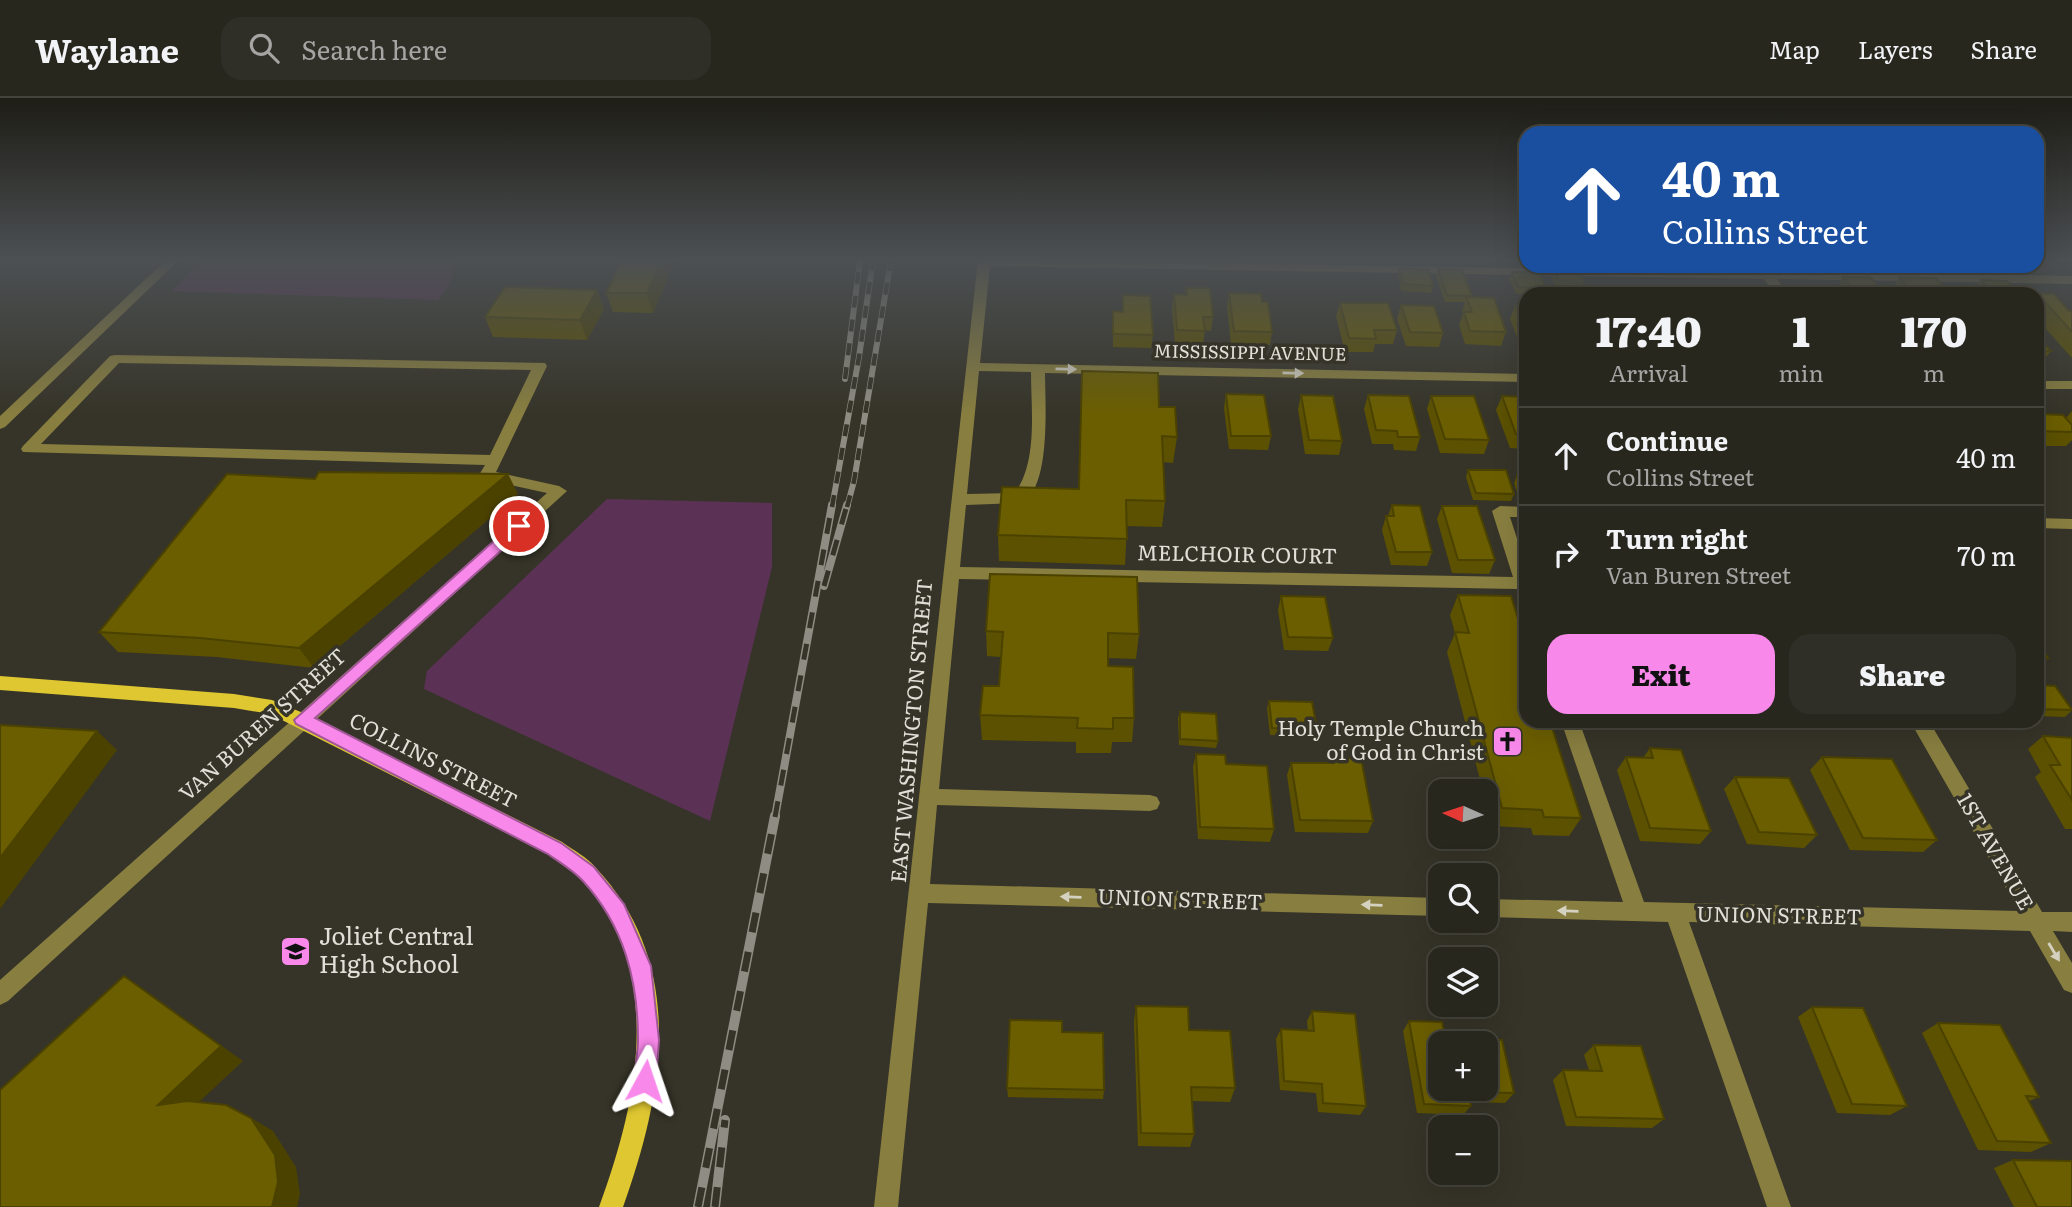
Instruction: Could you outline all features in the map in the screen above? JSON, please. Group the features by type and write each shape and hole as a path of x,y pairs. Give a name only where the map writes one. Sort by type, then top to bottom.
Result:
{"main road":[{"name":"COLLINS STREET","path":"0,683 234,701 272,707 555,848 587,873 618,911 632,939 641,966 647,1001 649,1040 645,1081 636,1129 611,1207"}],"street":[{"path":"0,424 118,312"},
{"name":"EAST WASHINGTON STREET","path":"886,1207 979,312"},
{"path":"115,359 540,366 495,460 28,449 115,359"},
{"name":"MISSISSIPPI AVENUE","path":"973,367 1519,378"},
{"path":"958,500 1019,498 1026,492 1035,461 1038,369"},
{"path":"2044,385 2072,385"},
{"name":"VAN BUREN STREET","path":"0,995 559,491 487,475 495,460"},
{"path":"1519,512 1500,512 1519,572"},
{"path":"2044,523 2072,524"},
{"name":"MELCHOIR COURT","path":"950,573 1519,588"},
{"path":"1572,728 1637,912"},
{"name":"1ST AVENUE","path":"1923,728 2072,983"},
{"path":"929,797 1150,803"},
{"name":"UNION STREET","path":"920,893 1428,907"},
{"name":"UNION STREET","path":"1498,908 2072,922"},
{"path":"1675,913 1779,1207"}],"shaded area":[{"path":"607,499 772,503 772,567 710,821 424,689 427,671"}],"building":[{"path":"488,312 585,312 580,320 485,317"},
{"path":"1113,312 1151,312 1153,335 1113,334"},
{"path":"1175,312 1212,312 1213,317 1203,317 1205,331 1177,330"},
{"path":"1231,312 1269,312 1272,332 1234,331"},
{"path":"1342,312 1391,312 1397,330 1374,330 1376,339 1349,338"},
{"path":"1403,312 1436,312 1443,333 1410,332"},
{"path":"1464,312 1499,312 1506,332 1470,331"},
{"path":"2054,312 2072,312 2072,332"},
{"path":"1082,371 1158,373 1159,407 1175,407 1177,437 1162,436 1165,501 1126,500 1127,539 998,535 1002,487 1079,489"},
{"path":"1226,394 1264,395 1271,436 1231,436"},
{"path":"1301,395 1333,396 1342,441 1309,440"},
{"path":"1368,395 1409,396 1420,437 1398,437 1397,431 1376,430"},
{"path":"1431,396 1474,396 1489,440 1445,439"},
{"path":"1502,396 1519,397 1519,434 1516,434"},
{"path":"2044,414 2063,415 2072,425 2072,432 2044,431"},
{"path":"1468,470 1506,470 1514,494 1476,493"},
{"path":"319,472 508,474 299,648 99,632 227,474 315,479"},
{"path":"1392,505 1420,506 1432,552 1396,552 1386,516 1394,516"},
{"path":"1442,506 1477,506 1495,560 1458,560"},
{"path":"990,574 1137,577 1139,634 1108,633 1108,666 1133,667 1134,718 1113,718 1113,729 1077,728 1078,718 980,715 983,686 999,686 1003,632 986,631"},
{"path":"1458,595 1511,596 1519,622 1519,728 1552,728 1581,818 1544,817 1542,810 1502,808 1498,779 1494,779 1455,632 1469,633"},
{"path":"1281,596 1325,597 1333,638 1288,637"},
{"path":"2044,685 2055,686 2072,710 2044,709"},
{"path":"1269,701 1312,702 1317,729 1272,728"},
{"path":"1180,712 1216,714 1218,741 1180,739"},
{"path":"0,725 97,731 0,858"},
{"path":"2043,736 2072,738 2072,800 2050,765 2060,765"},
{"path":"1650,748 1681,750 1711,831 1650,828 1626,757 1653,758"},
{"path":"1196,754 1225,755 1226,764 1267,766 1274,829 1200,827"},
{"path":"1822,757 1892,759 1937,840 1863,838"},
{"path":"1333,758 1361,758 1373,821 1300,820 1291,763 1334,763"},
{"path":"1735,777 1789,778 1817,835 1759,832"},
{"path":"124,976 221,1046 158,1105 187,1101 226,1105 251,1118 275,1155 278,1182 272,1207 0,1207 0,1090"},
{"path":"1136,1006 1188,1007 1189,1030 1230,1031 1235,1088 1191,1087 1194,1134 1141,1133"},
{"path":"1812,1007 1863,1008 1907,1106 1852,1104"},
{"path":"1312,1011 1355,1014 1366,1106 1323,1103 1322,1084 1284,1081 1281,1029 1314,1031"},
{"path":"1010,1020 1062,1021 1062,1032 1103,1033 1104,1090 1007,1088"},
{"path":"1409,1021 1442,1022 1444,1031 1428,1031 1428,1101 1470,1101 1471,1106 1424,1104"},
{"path":"1938,1023 2000,1025 2039,1097 2026,1096 2051,1143 1997,1141"},
{"path":"1498,1040 1502,1040 1514,1093 1498,1093"},
{"path":"1594,1045 1641,1046 1664,1119 1576,1117 1563,1070 1602,1071"},
{"path":"2013,1160 2072,1161 2072,1207 2037,1207"}],"railway":[{"path":"845,379 853,312"},
{"path":"832,507 866,312"},
{"path":"847,507 854,481 882,312"},
{"path":"775,817 832,505"},
{"path":"824,586 847,505"},
{"path":"698,1207 775,816"},
{"path":"715,1207 725,1120"}],"place":[{"name":"Holy Temple Church of God in Christ","path":"1507,741"},
{"name":"Joliet Central High School","path":"296,951"}],"route":[{"path":"519,526 302,720 555,848 587,873 618,911 632,939 641,966 647,1001 649,1040 645,1081"}]}
